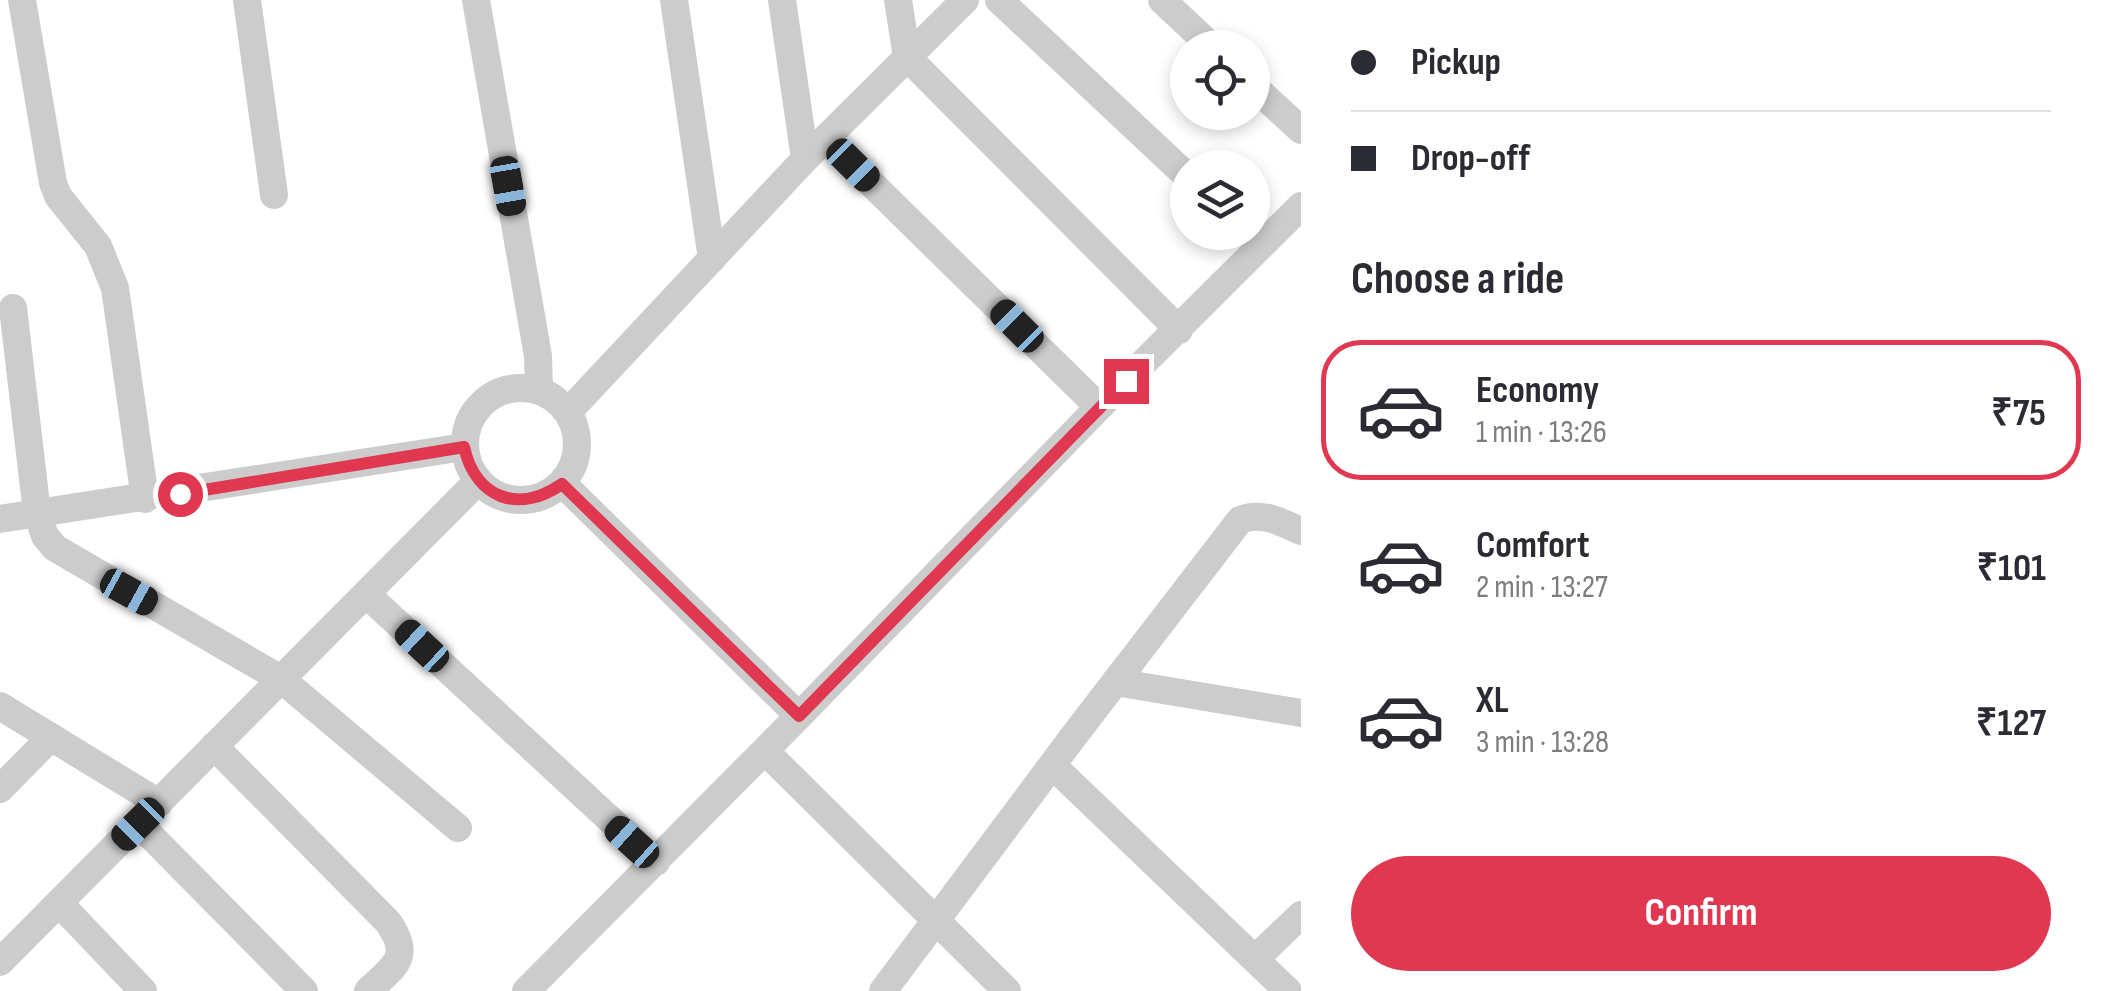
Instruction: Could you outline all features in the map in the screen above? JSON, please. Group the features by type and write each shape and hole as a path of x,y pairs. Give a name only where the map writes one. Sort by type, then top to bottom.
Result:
{"street":[{"path":"22,0 58,196 98,246 115,288 144,499"},
{"path":"247,0 274,195"},
{"path":"476,0 538,356 539,390"},
{"path":"674,0 712,259"},
{"path":"782,0 805,160"},
{"path":"898,0 907,58 1179,330"},
{"path":"568,412 826,138 965,0"},
{"path":"999,0 1170,160"},
{"path":"1162,0 1194,30"},
{"path":"1270,102 1301,130"},
{"path":"826,138 1098,407"},
{"path":"1270,228 1301,206"},
{"path":"526,991 1098,407 1179,330 1246,250"},
{"path":"13,308 37,514 45,536 68,558 281,679 458,828"},
{"path":"521,387 539,390 556,399 568,412 576,430 572,468 562,484 547,494 529,500 510,499 478,481 468,465 464,447 466,428 486,398 521,387"},
{"path":"0,520 464,447"},
{"path":"0,962 478,481"},
{"path":"562,484 799,716"},
{"path":"883,991 1240,520 1251,515 1264,516 1301,532"},
{"path":"366,594 656,862"},
{"path":"1116,682 1301,713"},
{"path":"0,706 159,802"},
{"path":"0,789 51,737"},
{"path":"214,746 388,922 399,938 401,950 396,964 368,991"},
{"path":"765,751 1007,991"},
{"path":"1052,765 1288,991"},
{"path":"138,824 304,991"},
{"path":"59,903 143,991"},
{"path":"1256,958 1301,916"}],"route":[{"path":"180,494 464,447 468,465 478,481 510,499 529,500 562,484 799,716 1126,381"}]}
